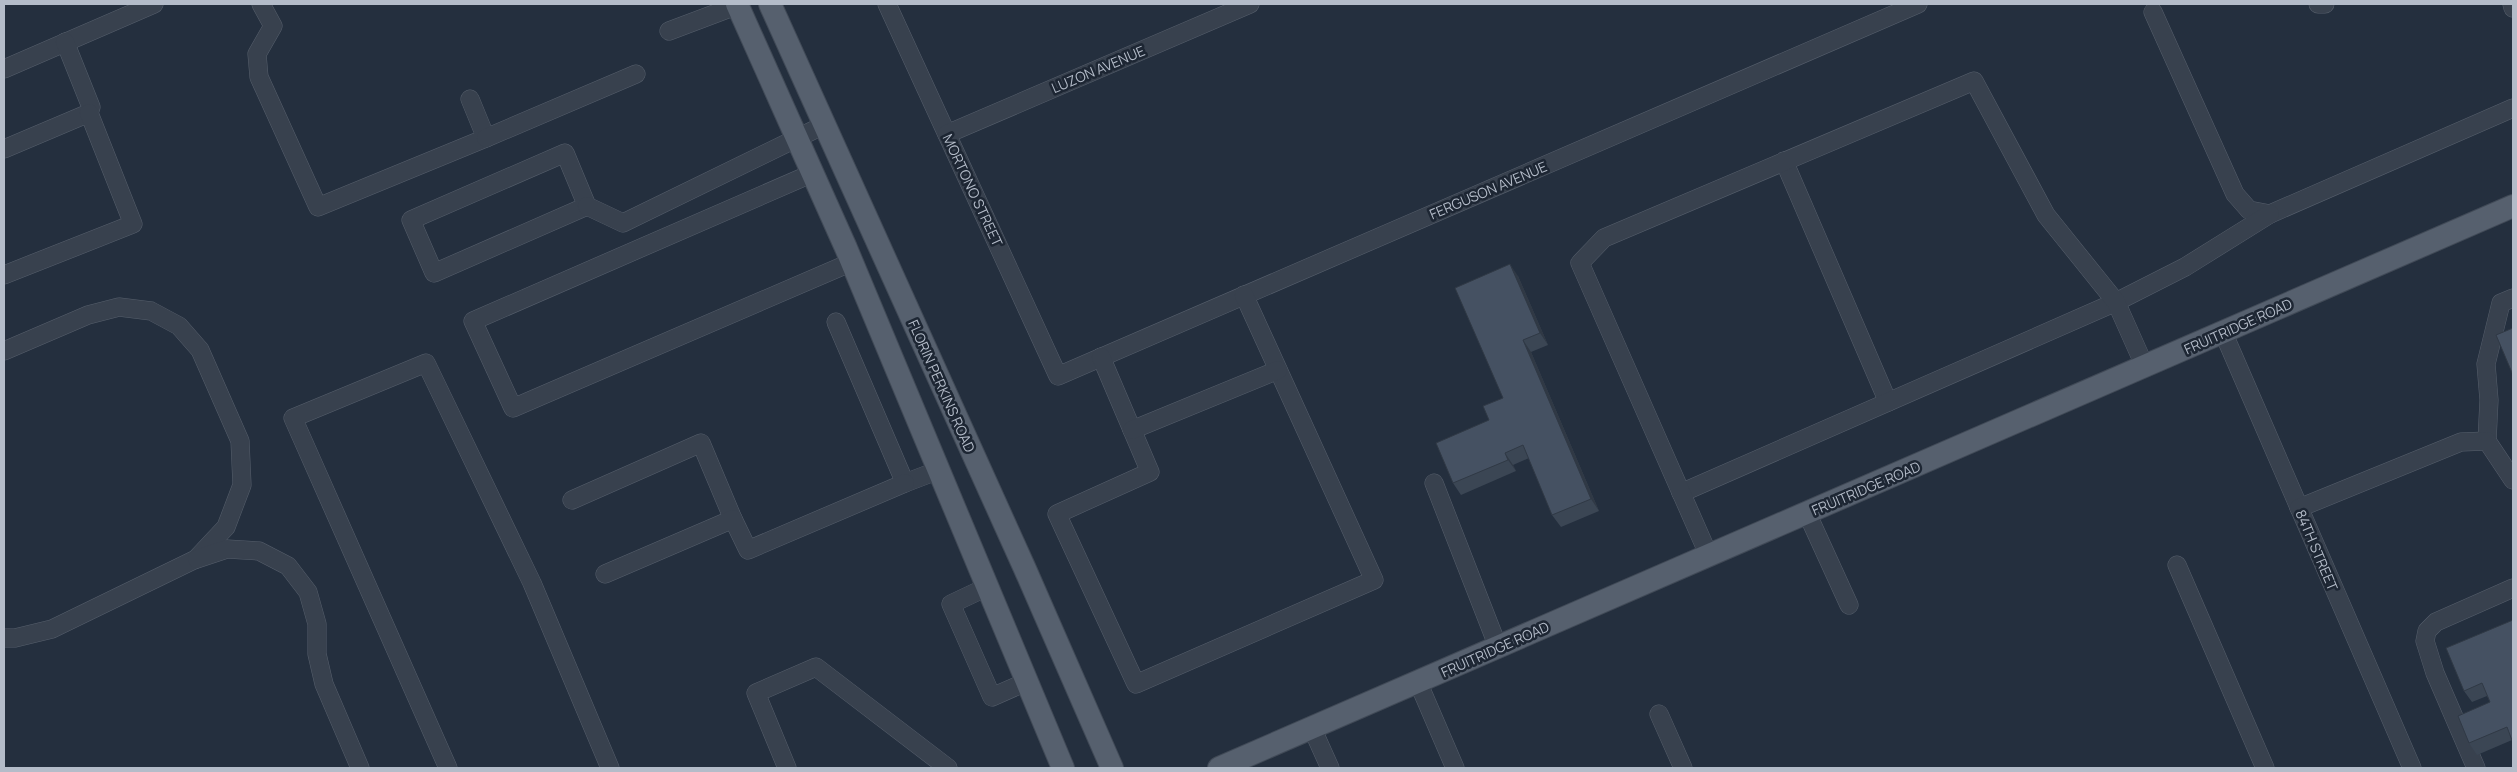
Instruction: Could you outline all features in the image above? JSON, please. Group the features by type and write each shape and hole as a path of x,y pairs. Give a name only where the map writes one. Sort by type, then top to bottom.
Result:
{"main road":[{"name":"FLORIN PERKINS ROAD","path":"770,4 1025,569 1112,768"},
{"path":"738,5 852,262 1026,682 1064,768"},
{"name":"FRUITRIDGE ROAD","path":"1219,768 2513,206"}],"street":[{"path":"4,69 154,4"},
{"path":"261,4 273,26 258,54 259,77 318,207 636,74"},
{"name":"MORTONO STREET","path":"888,4 1058,376"},
{"name":"LUZON AVENUE","path":"947,134 1250,4"},
{"name":"FERGUSON AVENUE","path":"1058,376 1918,4"},
{"path":"2318,4 2325,4"},
{"path":"2512,4 2513,8"},
{"path":"669,31 738,5"},
{"path":"2153,12 2234,194 2250,210 2270,214"},
{"path":"4,275 133,224 89,113 91,107 65,42"},
{"path":"1709,556 1580,263 1604,238 1974,81 2046,215 2116,302 2145,366"},
{"path":"470,99 486,138"},
{"path":"1682,493 2116,302 2184,267 2270,214 2513,108"},
{"path":"4,149 89,113"},
{"path":"588,206 434,272 411,220 565,153 588,206 623,223 824,125"},
{"path":"1784,162 1888,402"},
{"path":"812,173 473,321 513,408 852,262"},
{"path":"1101,357 1150,472 1057,514 1136,684 1374,580 1244,295"},
{"path":"2513,298 2501,303 2486,364 2490,400 2487,441 2513,480"},
{"path":"4,351 88,315 119,307 151,311 179,326 200,350 240,441 242,485 226,527 196,559"},
{"path":"836,322 905,484"},
{"name":"84TH STREET","path":"2223,332 2412,768"},
{"path":"448,768 293,418 426,363 532,583 610,768"},
{"path":"1132,430 1278,370"},
{"path":"2299,508 2461,442 2487,441"},
{"path":"572,500 701,444 748,550 939,470"},
{"path":"1434,483 1498,647"},
{"path":"1807,513 1850,605"},
{"path":"605,574 733,519"},
{"path":"4,638 15,638 52,629 196,559 227,549 259,551 288,566 308,592 317,624 317,654 324,684 360,768"},
{"path":"2177,565 2265,768"},
{"path":"987,587 951,604 992,697 1026,682"},
{"path":"2476,768 2434,673 2425,641 2427,631 2436,622 2513,588"},
{"path":"787,768 756,693 816,668 948,768"},
{"path":"1418,682 1455,768"},
{"path":"1659,714 1683,768"},
{"path":"1312,728 1330,768"}],"building":[{"path":"1510,264 1540,333 1523,340 1591,499 1552,515 1523,445 1505,453 1508,460 1453,483 1436,443 1489,420 1483,406 1503,398 1455,288"},
{"path":"2513,328 2513,375 2496,335"},
{"path":"2513,620 2513,743 2507,727 2469,743 2458,716 2490,702 2482,683 2464,691 2446,648"}]}
